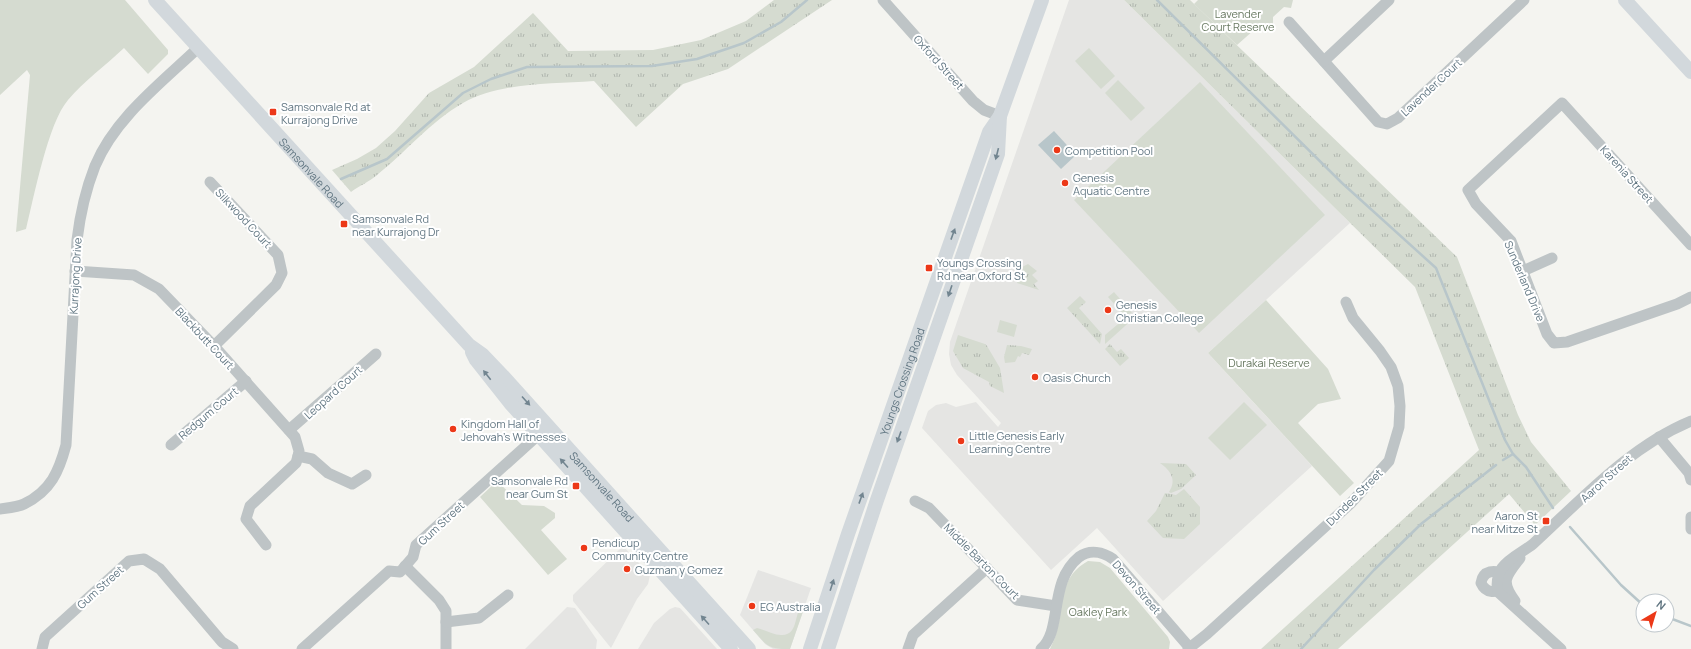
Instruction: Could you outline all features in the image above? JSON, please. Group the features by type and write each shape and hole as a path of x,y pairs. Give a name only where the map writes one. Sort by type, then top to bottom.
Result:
{"main road":[{"name":"Samsonvale Road","path":"155,0 469,345 478,363 544,430 749,649"},
{"name":"Youngs Crossing Road","path":"810,649 848,534 989,132 1000,116 1042,0"},
{"path":"1626,0 1691,72"},
{"name":"Youngs Crossing Road","path":"828,649 877,500 998,154 1000,116"},
{"name":"Samsonvale Road","path":"544,430 731,649"}],"street":[{"name":"Oxford Street","path":"884,0 973,101 984,110 1000,116"},
{"path":"1324,61 1389,0"},
{"name":"Lavender Court","path":"1289,22 1378,122 1387,124 1398,118 1524,0"},
{"name":"Kurrajong Drive","path":"0,509 24,504 46,488 59,470 66,445 79,219 95,165 110,140 150,92 198,48"},
{"name":"Karenia Street","path":"1562,103 1691,245"},
{"name":"Sunderland Drive","path":"1562,103 1468,190 1476,204 1511,241 1547,334 1554,343 1567,342 1678,304 1691,298"},
{"name":"Silkwood Court","path":"210,182 278,256 282,273 276,286 214,346"},
{"path":"1523,271 1552,258"},
{"name":"Blackbutt Court","path":"75,271 134,275 159,289 214,346 295,437 299,451 297,460"},
{"name":"Dundee Street","path":"1189,648 1207,634 1350,504 1389,461 1399,427 1400,406 1398,386 1391,367 1353,318 1346,302"},
{"name":"Leopard Court","path":"289,430 376,354"},
{"name":"Redgum Court","path":"171,445 246,381"},
{"name":"Aaron Street","path":"1561,649 1528,617 1503,598 1502,582 1529,547 1616,468 1637,451 1659,437 1691,421"},
{"name":"Gum Street","path":"405,566 413,557 416,545 544,430"},
{"path":"1659,437 1689,473 1691,480"},
{"path":"266,545 246,519 250,506 297,460 312,460 328,473 352,484 366,475"},
{"name":"Middle Barton Court","path":"915,501 929,508 1017,600 1056,606"},
{"path":"1691,517 1691,529"},
{"name":"Devon Street","path":"1041,649 1050,634 1063,578 1068,567 1083,554 1096,552 1103,553 1113,559 1189,648"},
{"name":"Gum Street","path":"42,649 46,636 129,561 144,559 160,569 222,642 233,649"},
{"path":"302,649 389,571 400,572 405,566 439,600 446,611 446,649"},
{"path":"908,649 913,635 987,568"},
{"path":"446,622 479,618 508,595"}],"shaded area":[{"name":"Genesis Christian College","path":"1069,0 1124,0 1350,223 1208,353 1312,466 1163,601 1097,528 1051,570 922,428 928,411 936,405 946,403 956,407 976,402 998,427 1001,423 957,375 951,365 949,354 950,342"},
{"name":"Competition Pool","path":"1054,131 1076,155 1061,169 1038,145"},
{"path":"623,546 650,575 648,584 637,599 611,648 573,601 573,595"},
{"name":"EG Australia","path":"758,570 811,588 790,649 773,649 765,644 740,615"},
{"path":"567,607 575,608 597,640 596,649 525,649"},
{"path":"675,607 680,608 717,649 638,649 654,623 670,609"}],"green space":[{"path":"0,0 125,0 168,50 168,54 148,74 124,48 68,100 54,125 48,142 26,229 16,232 30,75 27,70 0,95"},
{"path":"774,0 832,0 728,69 683,84 636,127 594,81 527,85 493,91 463,103 429,128 371,180 351,192 332,170 357,159 376,148 395,131 429,93 474,67 533,13 568,51 653,50 701,40 746,21"},
{"path":"1124,0 1190,0 1457,257 1518,415 1531,442 1571,491 1535,525 1509,494 1338,649 1261,649 1479,450 1415,287"},
{"name":"Lavender Court Reserve","path":"1198,0 1293,0 1291,8 1284,7 1273,17 1273,24 1262,23 1237,45 1194,4"},
{"path":"1089,48 1115,76 1101,89 1075,61"},
{"path":"1118,80 1145,108 1131,121 1105,93"},
{"path":"1200,82 1325,215 1199,333 1074,200"},
{"path":"1028,264 1037,271 1032,275 1038,281 1034,284 1039,290 1017,283 1022,267"},
{"path":"1114,292 1132,313 1124,315 1108,297"},
{"path":"1080,296 1086,302 1079,308 1102,334 1100,344 1067,308"},
{"name":"Durakai Reserve","path":"1266,300 1328,369 1341,399 1318,404 1298,423 1354,483 1340,496 1208,353"},
{"path":"1134,318 1105,344 1105,335 1124,319"},
{"path":"1000,320 1017,325 1014,337 997,332"},
{"path":"958,335 987,346 1000,368 1004,393 990,386 989,382 963,368 953,351"},
{"path":"1110,344 1117,352 1121,349 1129,358 1120,366 1105,349"},
{"path":"1007,345 1021,346 1032,349 1029,355 1022,353 1020,357 1018,356 1015,362 1005,363 1004,357"},
{"path":"1244,402 1267,425 1230,460 1208,438"},
{"path":"1160,463 1186,464 1196,475 1181,489 1171,493 1169,492 1173,484 1172,476"},
{"path":"497,481 522,505 544,506 555,513 555,518 541,530 567,559 548,575 480,497"},
{"path":"1184,489 1200,507 1200,524 1184,539 1163,538 1147,521 1156,511 1165,493 1176,495"},
{"name":"Oakley Park","path":"1088,561 1100,562 1110,568 1168,637 1170,642 1169,649 1050,649 1055,637 1062,600 1069,579 1077,569"},
{"path":"806,603 790,649 768,646 753,630 757,628 775,634 787,634 794,627 799,610"}],"waterway":[{"path":"341,179 387,159 463,93 491,79 527,67 652,66 697,59 744,43 781,22 807,0"},
{"path":"1157,0 1342,183 1436,268 1505,440 1513,454 1526,467 1553,508"},
{"path":"1503,460 1513,454"},
{"path":"1301,649 1374,570 1421,524 1496,465"},
{"path":"1570,527 1621,585 1635,598"},
{"path":"1675,620 1691,626"}],"place":[{"name":"Samsonvale Rd at Kurrajong Drive","path":"273,112"},
{"name":"Competition Pool","path":"1057,150"},
{"name":"Genesis Aquatic Centre","path":"1065,183"},
{"name":"Samsonvale Rd near Kurrajong Dr","path":"344,224"},
{"name":"Youngs Crossing Rd near Oxford St","path":"929,268"},
{"name":"Genesis Christian College","path":"1108,310"},
{"name":"Oasis Church","path":"1035,377"},
{"name":"Kingdom Hall of Jehovah's Witnesses","path":"453,429"},
{"name":"Little Genesis Early Learning Centre","path":"961,441"},
{"name":"Samsonvale Rd near Gum St","path":"576,486"},
{"name":"Aaron St near Mitze St","path":"1546,521"},
{"name":"Pendicup Community Centre","path":"584,548"},
{"name":"Guzman y Gomez","path":"627,569"},
{"name":"EG Australia","path":"752,606"}]}
